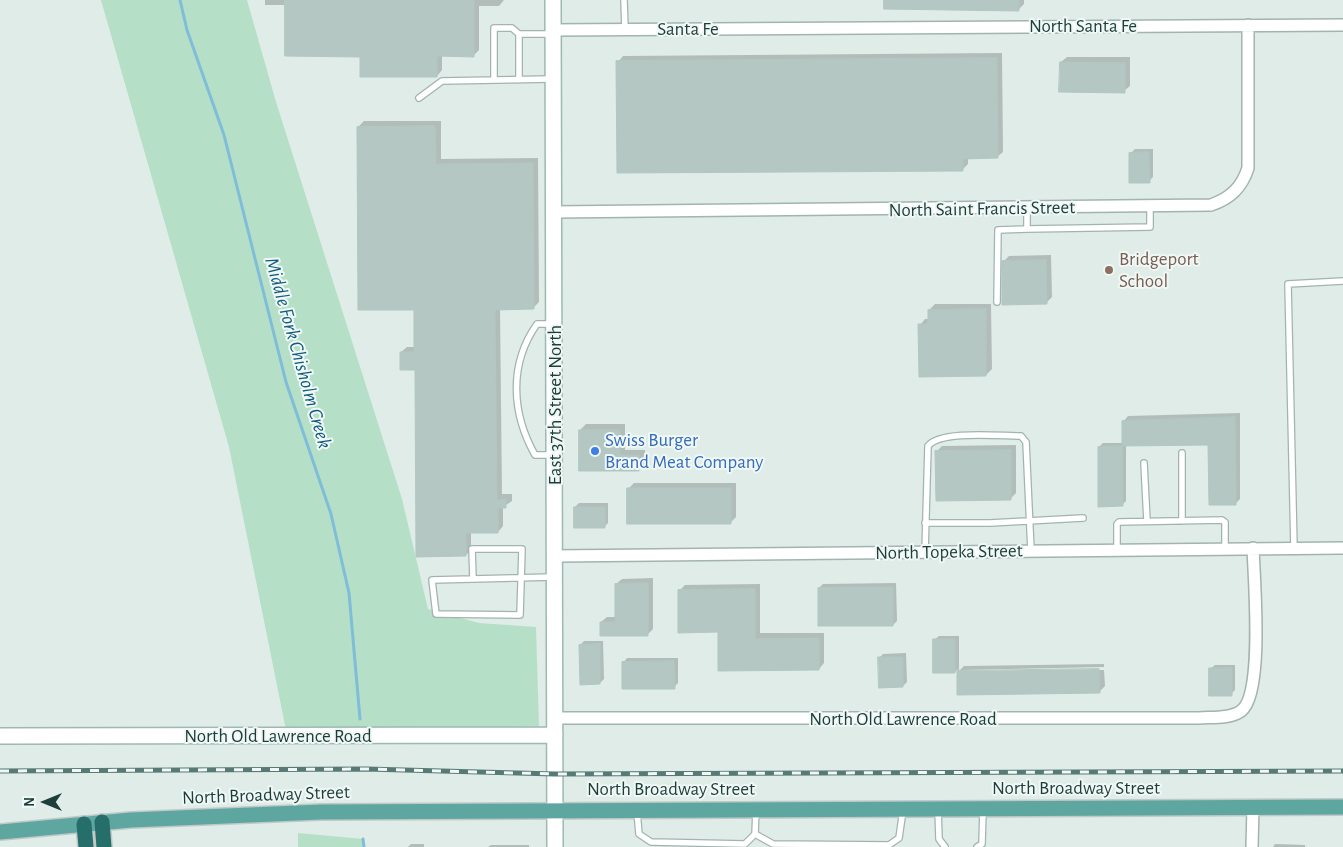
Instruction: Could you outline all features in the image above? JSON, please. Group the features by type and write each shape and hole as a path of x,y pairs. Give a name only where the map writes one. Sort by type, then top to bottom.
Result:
{"highway":[{"path":"102,822 104,847"},
{"path":"84,824 86,847"}],"main road":[{"name":"East 37th Street North","path":"553,0 555,847"},
{"name":"North Old Lawrence Road","path":"0,736 555,735"},
{"name":"North Broadway Street","path":"0,832 102,822 321,812 1343,807"}],"street":[{"name":"North Saint Francis Street","path":"554,212 1211,205 1231,195 1245,178 1248,168 1248,25"},
{"name":"North Santa Fe","path":"823,28 1343,25"},
{"name":"Santa Fe","path":"553,32 624,29 823,28"},
{"name":"North Old Lawrence Road","path":"555,718 980,720 1199,718 1230,715 1242,711 1252,693 1255,670 1253,548"},
{"name":"North Topeka Street","path":"555,556 1343,548"},
{"path":"1252,847 1253,807"}],"lane":[{"path":"624,0 624,29"},
{"path":"494,80 494,28 512,28 519,34 553,32"},
{"path":"519,34 519,80"},
{"path":"419,98 442,81 554,79"},
{"path":"997,302 998,230 1150,227 1150,207"},
{"path":"1027,208 1027,230"},
{"path":"1294,548 1288,284 1343,281"},
{"path":"555,324 537,324 527,338 518,371 517,412 525,436 535,455 555,455"},
{"path":"924,552 928,446 932,441 948,437 1021,436 1026,442 1031,551"},
{"path":"1182,453 1182,521"},
{"path":"1144,464 1147,521"},
{"path":"926,523 990,523 1084,518"},
{"path":"1117,550 1117,523 1147,521 1224,521 1225,549"},
{"path":"473,579 472,549 522,549 521,578 520,615 436,614 432,580 521,578 555,577"},
{"path":"755,834 773,844 889,845 898,838 904,808"},
{"path":"938,808 939,840 945,847"},
{"path":"977,847 982,844 984,808"},
{"path":"637,810 639,834 652,842 745,845 755,834 756,809"}],"green space":[{"path":"101,0 247,0 276,102 402,499 428,609 479,623 536,627 539,726 287,735 229,447"},
{"path":"298,833 363,839 364,847 298,847"}],"building":[{"path":"285,0 474,0 474,57 437,56 437,77 360,77 360,57 285,56"},
{"path":"884,0 1019,0 1019,11 884,9"},
{"path":"997,58 998,158 963,159 963,171 617,173 616,61"},
{"path":"1060,62 1125,63 1125,93 1059,92"},
{"path":"435,126 436,164 533,163 534,309 495,310 497,500 506,499 506,508 498,508 498,533 466,533 466,556 416,557 415,370 400,370 400,352 414,352 414,310 358,310 357,127"},
{"path":"1149,152 1150,183 1129,183 1129,153"},
{"path":"1046,260 1047,304 1002,305 1002,261"},
{"path":"986,309 986,376 919,377 918,324 928,324 928,310"},
{"path":"1235,417 1236,505 1209,505 1208,445 1122,446 1122,421"},
{"path":"579,430 620,430 620,455 639,455 639,471 579,471"},
{"path":"1122,446 1123,506 1098,507 1098,447"},
{"path":"1011,450 1011,500 936,501 935,451"},
{"path":"627,488 731,488 731,524 627,524"},
{"path":"574,507 605,507 605,528 574,528"},
{"path":"648,583 648,636 600,636 600,622 615,622 615,584"},
{"path":"893,587 893,626 818,626 818,588"},
{"path":"755,589 755,639 819,638 819,670 718,671 718,632 678,633 678,590"},
{"path":"933,639 955,639 955,673 933,673"},
{"path":"600,644 600,684 580,685 579,645"},
{"path":"878,657 903,657 903,687 879,688"},
{"path":"674,661 675,689 622,689 622,662"},
{"path":"1209,668 1232,668 1232,696 1209,696"},
{"path":"1099,669 1100,693 957,695 957,671"}],"waterway":[{"name":"Middle Fork Chisholm Creek","path":"180,0 187,30 224,135 286,382 331,514 349,593 360,719"},
{"name":"Middle Fork Chisholm Creek","path":"363,839 364,847"}],"railway":[{"path":"0,771 366,769 555,774 1343,771"}],"place":[{"name":"Bridgeport School","path":"1109,270"},
{"name":"Swiss Burger Brand Meat Company","path":"595,451"}]}
